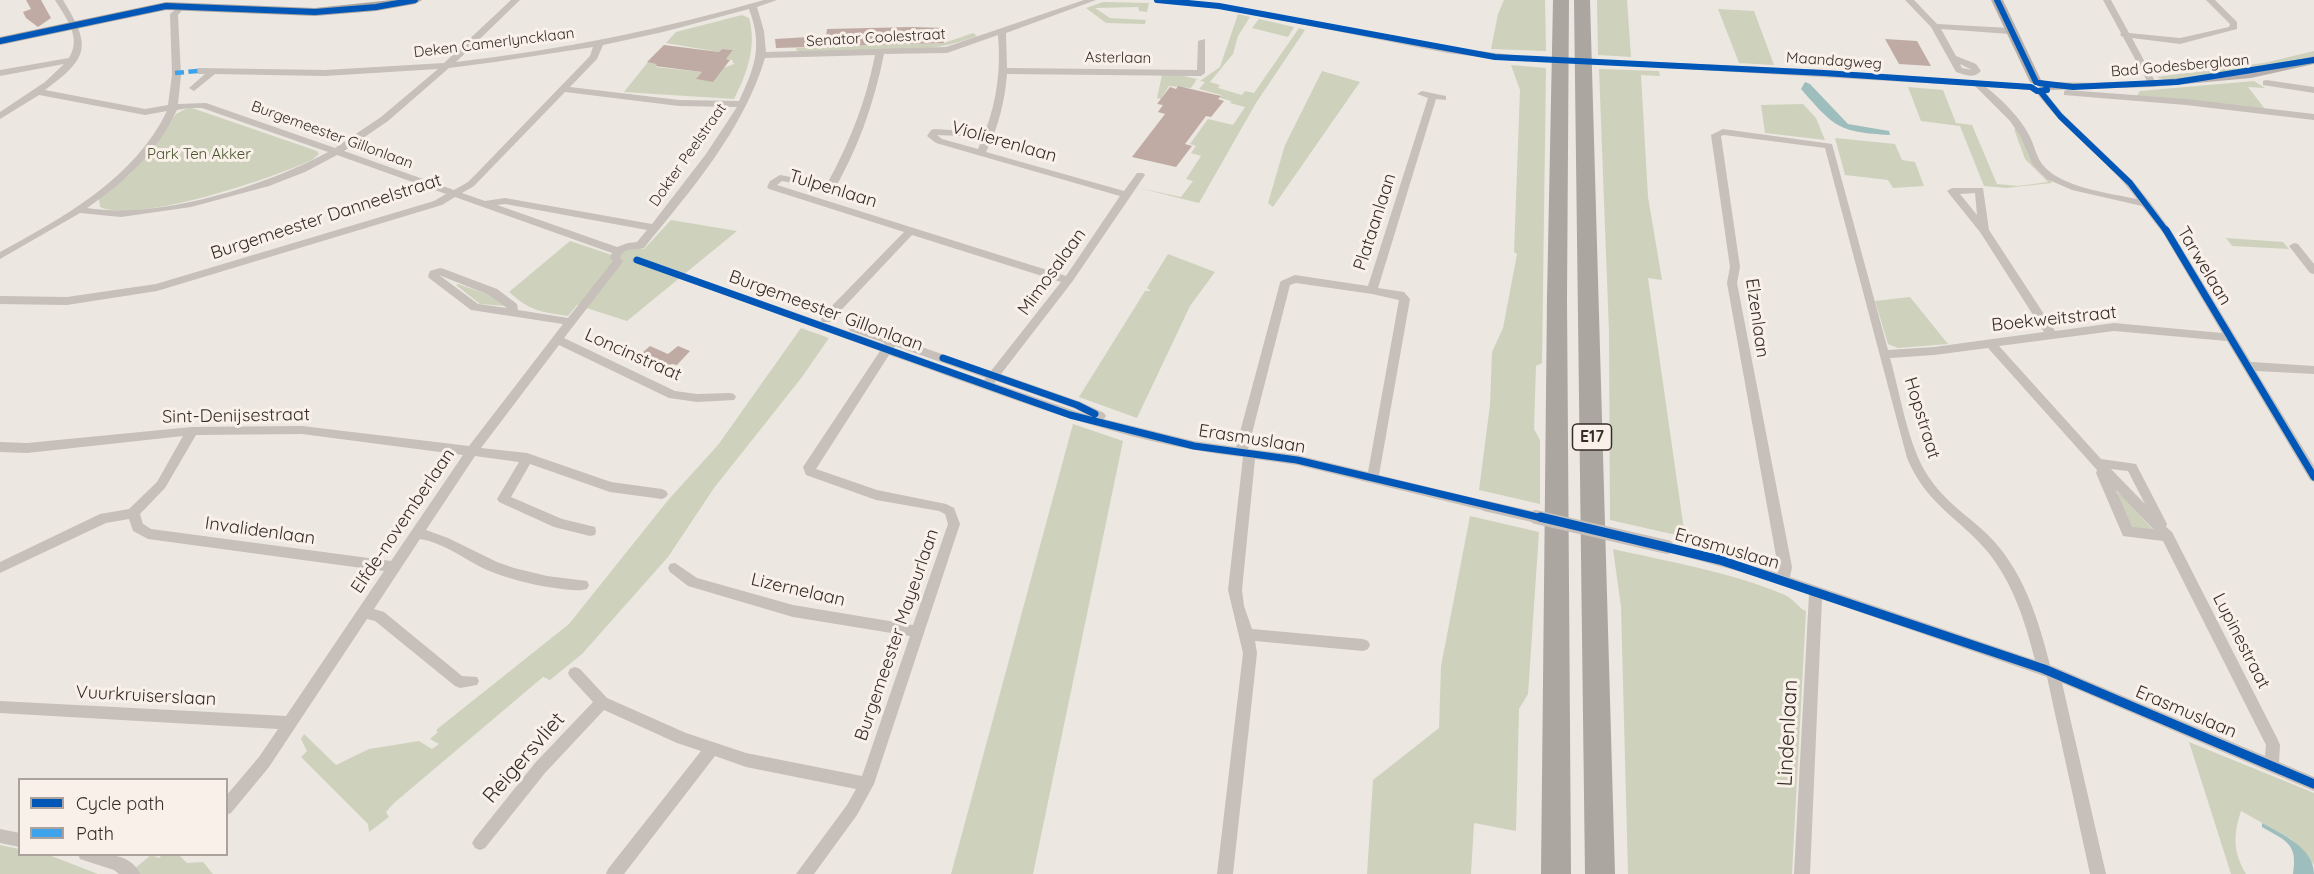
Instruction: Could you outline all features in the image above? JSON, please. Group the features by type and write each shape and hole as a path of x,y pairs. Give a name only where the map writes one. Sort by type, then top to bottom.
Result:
{"highway":[{"name":"E17","path":"1556,874 1557,298 1561,0"},
{"name":"E17","path":"1582,0 1600,874"}],"main road":[{"path":"0,41 174,4 315,12 376,7 415,0"}],"street":[{"path":"0,116 39,92 72,60 78,50 79,40 73,24 59,0"},
{"path":"78,210 116,213 186,205 255,187 335,153 396,110 516,0"},
{"name":"Deken Camerlyncklaan","path":"198,71 324,73 445,65 599,42 692,23 773,0"},
{"name":"Senator Coolestraat","path":"761,55 946,50 1002,33 1092,0"},
{"path":"1157,0 1220,3 1236,9 1406,43 1512,58"},
{"path":"1909,0 1935,26 1956,59"},
{"path":"1997,0 2038,87"},
{"path":"2107,0 2152,83"},
{"path":"2124,34 2180,41 2232,29 2234,24 2210,0"},
{"path":"0,256 78,210 118,180 148,149 172,109 175,73 174,4"},
{"name":"Dokter Peelstraat","path":"640,254 654,228 726,131 742,104 761,55 758,22 753,6"},
{"path":"1935,26 2010,31"},
{"path":"982,151 990,135 1000,96 1002,33"},
{"name":"Asterlaan","path":"1002,70 1202,73 1202,41"},
{"name":"Burgemeester Danneelstraat","path":"0,300 68,301 156,287 425,207 455,194 480,175 594,57 599,42"},
{"path":"822,202 862,127 872,96 880,52"},
{"path":"0,73 72,60"},
{"name":"Bad Godesberglaan","path":"2038,87 2113,86 2251,74 2314,60"},
{"name":"Maandagweg","path":"1635,64 2038,87"},
{"path":"194,88 213,71"},
{"path":"2266,83 2314,90"},
{"path":"1979,85 2019,125 2027,138 2034,160 2049,176 2065,183 2146,204"},
{"path":"2113,86 2123,96"},
{"name":"Tarwelaan","path":"2038,87 2060,116 2130,183 2175,244 2314,477"},
{"path":"563,89 679,102 742,104"},
{"name":"Burgemeester Gillonlaan","path":"39,92 145,112 203,105 455,194 618,256 627,263 640,254"},
{"path":"2067,93 2123,96 2314,117"},
{"name":"Plataanlaan","path":"1373,477 1405,299 1400,295 1372,290 1432,96"},
{"name":"Violierenlaan","path":"990,135 934,132 932,136 939,141 982,151 1127,195"},
{"name":"Elzenlaan","path":"1783,580 1785,567 1732,283 1735,267 1716,135 1723,132 1827,144"},
{"name":"Hopstraat","path":"1827,144 1884,354 1910,445 1922,478 1943,504 1990,546 2018,584 2049,671 2098,874"},
{"name":"Mimosalaan","path":"990,381 1068,280 1140,175"},
{"name":"Tulpenlaan","path":"830,187 780,178 773,183 772,187 1068,280"},
{"name":"Burgemeester Gillonlaan","path":"481,204 505,201 654,228"},
{"path":"826,319 911,230"},
{"path":"1984,230 2052,336"},
{"path":"618,256 628,246 640,254"},
{"path":"2294,246 2314,271"},
{"name":"Burgemeester Gillonlaan","path":"640,254 826,319 889,344"},
{"name":"Burgemeester Gillonlaan","path":"640,254 990,381 1070,415 1143,433"},
{"name":"Elfde-novemberlaan","path":"228,806 264,762 291,723 472,451 572,322 618,256"},
{"path":"512,312 513,307 494,292 440,271 434,273 433,276 451,291 475,307 572,322"},
{"path":"1225,874 1250,652 1249,635 1236,605 1235,590 1245,453 1286,283 1295,279 1372,290"},
{"name":"Boekweitstraat","path":"1884,354 1934,351 2114,327 2229,337"},
{"name":"Loncinstraat","path":"558,340 673,395 697,398 730,397"},
{"name":"Burgemeester Mayeurlaan","path":"804,874 852,810 867,784 893,700 954,524 950,511 942,507 876,495 810,472 809,467 889,344"},
{"name":"Lupinestraat","path":"1991,344 2167,536"},
{"path":"2246,366 2314,370"},
{"name":"Sint-Denijsestraat","path":"0,447 27,448 192,431 302,430 527,458 610,487 662,494"},
{"path":"0,568 104,518 133,513 161,485 192,431"},
{"name":"Erasmuslaan","path":"1143,433 1194,446 1297,460 1373,477 1486,506 1667,547 1783,580 2049,671 2314,784"},
{"path":"527,458 503,499 559,523 591,531"},
{"name":"Lupinestraat","path":"2098,463 2128,532 2167,536"},
{"name":"Lupinestraat","path":"2098,463 2132,467 2273,745 2271,765"},
{"name":"Invalidenlaan","path":"133,513 138,527 148,534 393,567"},
{"path":"416,533 426,533 468,555 518,575 582,585"},
{"name":"Lizernelaan","path":"675,568 693,582 793,611 918,632"},
{"name":"Lindenlaan","path":"1802,874 1816,593"},
{"path":"363,612 379,616 460,682 472,681"},
{"path":"1249,635 1364,645"},
{"path":"575,673 602,702 712,749 769,765 867,784"},
{"name":"Reigersvliet","path":"480,843 540,768 602,702"},
{"name":"Vuurkruiserslaan","path":"0,707 291,723"},
{"path":"614,874 712,749"},
{"path":"0,836 18,840"},
{"path":"90,856 118,864 132,874"}],"green space":[{"path":"1504,0 1545,0 1546,51 1491,49 1498,14"},
{"path":"1597,0 1627,0 1631,57 1598,55"},
{"path":"1103,2 1149,3 1147,12 1139,11 1138,7 1095,8 1110,18 1146,20 1145,24 1106,23 1086,8"},
{"path":"1718,9 1754,11 1774,65 1739,63"},
{"path":"1238,14 1250,17 1238,36 1233,54 1210,82 1220,85 1218,88 1242,95 1245,91 1254,93 1299,28 1305,30 1256,103 1199,203 1139,188 1181,197 1193,181 1186,179 1201,156 1191,153 1196,146 1190,144 1208,119 1233,125 1245,107 1220,98 1221,95 1199,89 1205,82 1200,81 1220,67"},
{"path":"742,15 749,18 752,39 747,70 734,99 624,92 648,62 658,63 655,67 702,72 697,79 713,81 723,68 734,64 732,60 726,59 733,50 722,49 719,52 666,43 676,32"},
{"path":"1259,19 1294,27 1288,37 1252,28"},
{"path":"973,33 977,36 957,43 912,50 797,51 796,48 944,43"},
{"path":"2314,51 2314,56 2242,71 2166,80 2156,77 2264,63"},
{"path":"1511,65 1546,68 1542,363 1536,366 1534,429 1540,440 1540,504 1479,490 1490,405 1492,352 1503,328 1517,254 1514,252 1520,90"},
{"path":"1599,69 1659,71 1660,76 1641,75 1648,197 1662,280 1648,278 1685,537 1610,520 1609,333"},
{"path":"1322,71 1360,82 1273,207 1268,203 1285,145"},
{"path":"1162,75 1180,75 1197,79 1191,88 1169,86 1161,99 1157,98"},
{"path":"2254,81 2265,88 2248,87 2265,109 2137,96 2140,91"},
{"path":"1908,87 1943,90 1956,123 1972,125 1997,184 2018,186 2048,182 2025,159 2014,129 2018,129 2052,183 2006,188 1984,186 1960,126 1921,121"},
{"path":"1803,104 1816,118 1825,140 1765,133 1761,105"},
{"name":"Park Ten Akker","path":"189,107 317,151 319,154 312,160 293,168 206,197 144,209 118,211 100,207 99,199 129,175 153,148 176,114"},
{"path":"1835,138 1895,144 1902,160 1915,162 1924,186 1893,188 1888,180 1845,175"},
{"path":"671,220 737,231 627,321 577,305 568,316 543,312 523,303 509,292 570,241 612,255 621,249 644,249"},
{"path":"2226,238 2283,242 2289,249 2232,246"},
{"path":"1168,254 1215,272 1190,306 1137,418 1079,397 1145,291 1151,291 1147,288"},
{"path":"456,285 492,296 506,306 480,304"},
{"path":"1910,297 1948,344 1898,348 1888,344 1875,301"},
{"path":"801,328 829,338 802,377 714,488 668,557 582,654 550,680 543,677 394,803 386,812 389,817 369,832 368,824 301,757 307,751 301,739 304,734 336,765 369,749 419,741 432,749 439,744 430,739 438,732 436,730 569,624 669,499 718,445"},
{"path":"1073,424 1123,441 1033,874 951,874"},
{"path":"2115,492 2121,494 2152,529 2136,530 2131,526"},
{"path":"1470,516 1539,532 1528,694 1519,709 1516,831 1474,823 1471,874 1367,874 1373,780 1439,728 1441,666"},
{"path":"1613,549 1743,580 1785,595 1806,611 1792,874 1628,874 1621,607"},
{"path":"2189,742 2314,793 2314,865 2291,839 2241,811 2236,843 2246,874 2231,874"},
{"path":"0,845 18,849 18,856 52,856 98,874 0,874"},
{"path":"150,856 159,858 161,856 180,856 187,863 203,862 213,874 128,874"}],"water":[{"path":"1805,82 1810,84 1848,124 1889,131 1890,135 1859,132 1839,126 1822,112 1801,89"},
{"path":"2262,823 2303,849 2313,865 2314,874 2293,874 2292,849 2284,840 2262,827"}],"building":[{"path":"26,0 41,0 51,18 38,27 26,18 23,12 31,9"},
{"path":"946,28 944,43 776,48 775,39 826,36 827,29"},
{"path":"1885,39 1917,41 1931,66 1899,64"},
{"path":"664,45 719,52 722,49 733,50 726,59 730,60 713,82 696,79 702,72 655,66 657,64 647,62"},
{"path":"1178,86 1221,96 1218,99 1224,101 1211,117 1206,116 1185,144 1192,146 1176,167 1132,157 1165,114 1158,112 1163,105 1157,104 1170,87 1176,89"},
{"path":"650,346 668,354 678,346 690,351 677,365 672,364 663,372 635,359"}],"marked path":[{"path":"175,73 198,71"}],"cycle path":[{"path":"0,41 166,6 315,12 376,7 415,0"},
{"path":"1157,0 1219,6 1495,57 1824,73 2031,87 2037,91 2047,90 2046,86"},
{"path":"1997,0 2036,82"},
{"path":"2039,83 2073,87 2177,82 2260,71 2314,60"},
{"path":"2040,91 2060,116 2130,183 2167,232 2314,477"},
{"path":"637,260 1070,415 1194,446 1297,460 1720,560 2044,669 2314,784"},
{"path":"943,358 1077,405 1095,414"}]}
